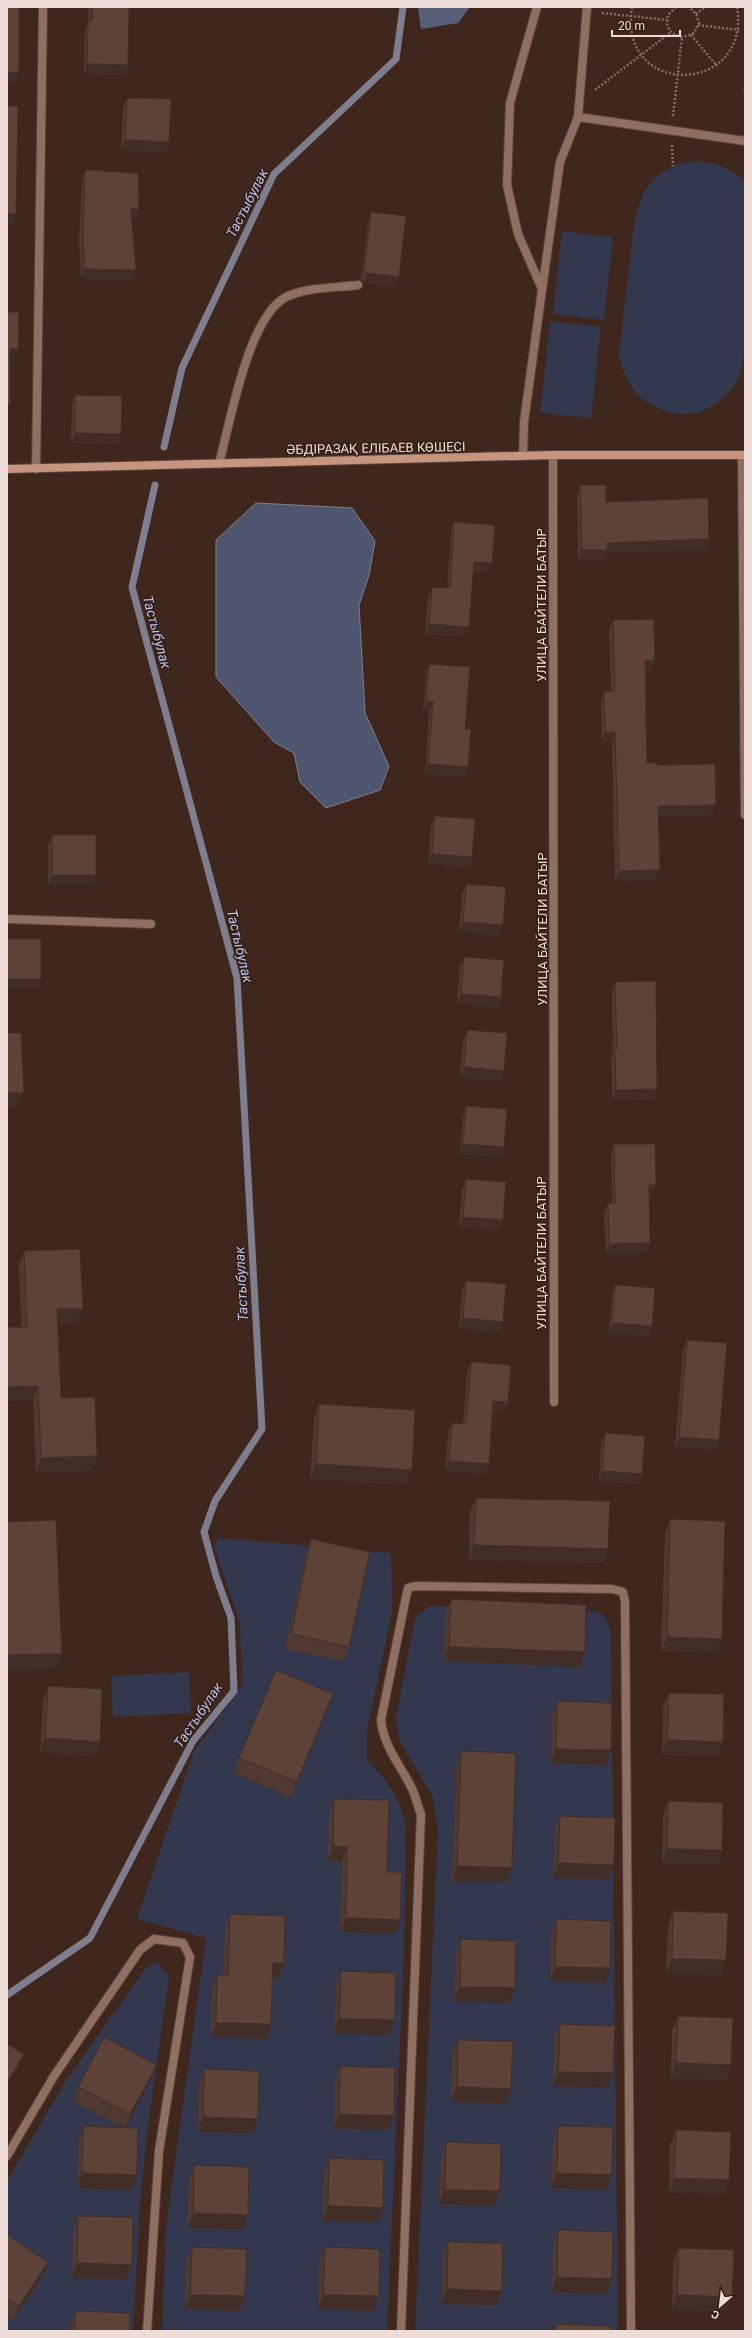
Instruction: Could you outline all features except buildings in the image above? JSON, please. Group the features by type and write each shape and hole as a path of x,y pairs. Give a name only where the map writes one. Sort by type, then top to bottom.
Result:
{"street":[{"path":"36,469 43,7"},
{"path":"537,7 510,103 507,185 518,234 542,290"},
{"path":"523,456 524,422 560,162 578,117 587,9"},
{"path":"578,117 745,141"},
{"path":"219,464 248,352 276,304 300,292 358,285"},
{"name":"ӘБДІРАЗАҚ ЕЛІБАЕВ КӨШЕСІ","path":"7,469 552,455 743,455"},
{"name":"УЛИЦА БАЙТЕЛИ БАТЫР","path":"552,455 554,1402"},
{"path":"743,455 745,815"},
{"path":"7,919 151,924"},
{"path":"401,2331 421,1814 412,1790 382,1735 381,1720 408,1588 416,1586 612,1589 623,1592 625,1618 631,2331"},
{"path":"7,2156 54,2076 140,1950 154,1940 183,1943 190,1957 159,2151 147,2331"}],"path":[{"path":"632,7 632,33 635,45 646,60 662,71 678,75 700,74 717,66 730,53 739,30 740,18 737,7"},
{"path":"676,7 672,8 667,20 671,32 682,37 691,35 698,25 696,14 689,7"},
{"path":"696,14 706,7"},
{"path":"587,9 667,20"},
{"path":"698,25 739,30"},
{"path":"579,102 671,32"},
{"path":"691,35 717,66"},
{"path":"673,166 672,130 682,37"}],"shaded area":[{"path":"418,7 470,7 458,23 421,29"},
{"path":"701,161 725,168 740,177 745,182 745,342 743,361 738,378 722,399 707,409 690,414 680,414 655,407 639,396 633,389 624,373 619,355 633,231 642,197 650,183 662,172 679,164"},
{"path":"562,231 613,237 604,320 553,314"},
{"path":"550,321 601,327 591,418 540,413"},
{"path":"256,503 352,508 375,541 369,575 359,605 365,713 389,766 380,790 326,808 300,782 294,753 274,742 216,677 216,540"},
{"path":"218,1538 391,1553 392,1611 367,1731 367,1760 392,1790 404,1816 406,1826 404,1950 387,2331 162,2331 166,2227 206,1938 137,1919 194,1751 242,1686 240,1623 214,1547"},
{"path":"429,1606 598,1612 605,1617 611,1633 618,2331 415,2331 438,1831 433,1797 399,1740 396,1717 415,1619"},
{"path":"189,1672 191,1713 113,1717 111,1676"},
{"path":"158,1962 169,1977 147,2133 140,2205 133,2331 7,2331 7,2181 65,2082 147,1966"}],"waterway":[{"name":"Тастыбулак","path":"164,447 182,368 274,174 396,59 403,7"},
{"name":"Тастыбулак","path":"7,1995 90,1938 193,1741 234,1691 231,1618 216,1576 204,1532 215,1501 262,1429 237,978 132,587 155,485"}]}
